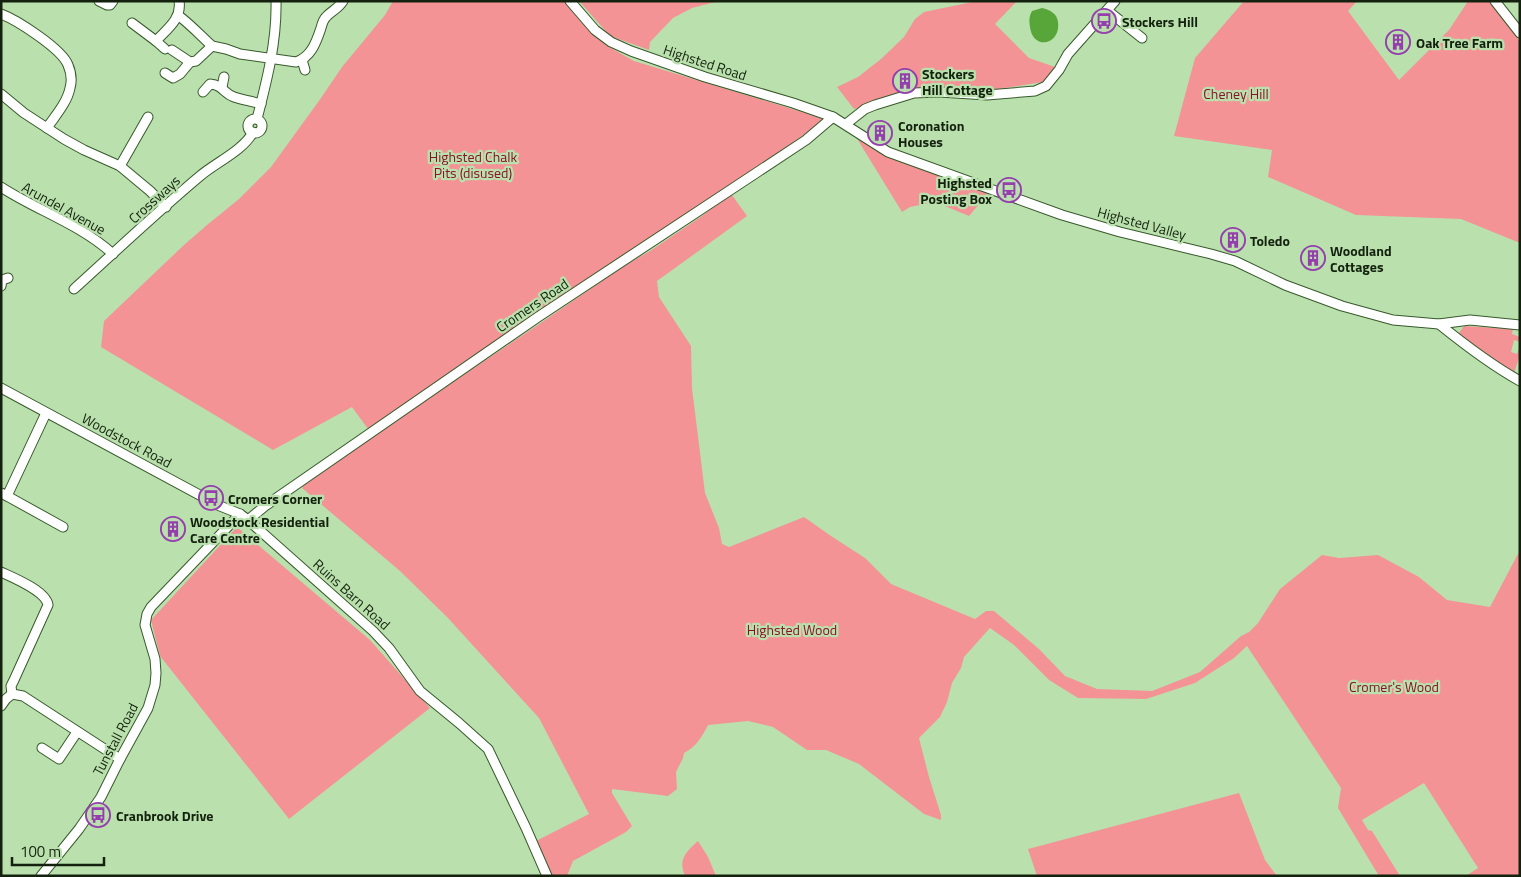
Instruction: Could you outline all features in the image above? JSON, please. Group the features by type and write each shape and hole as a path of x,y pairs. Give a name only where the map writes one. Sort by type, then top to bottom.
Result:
{"street":[{"path":"99,1 107,6 113,1"},
{"path":"156,41 179,16 179,1"},
{"name":"Crossways","path":"72,291 201,175 238,148 251,137 253,132 259,132 261,129 260,121 257,119 271,59 276,1"},
{"path":"179,16 212,46 240,54 296,62 308,55 314,47 324,19 339,7 343,1"},
{"name":"Highsted Road","path":"570,1 596,30 610,42 705,77 793,103 833,117 846,124"},
{"path":"846,124 865,109 914,94 940,92 987,95 1035,91 1046,86 1059,70 1068,54 1115,1"},
{"path":"1495,1 1520,34"},
{"path":"1108,11 1142,38"},
{"path":"1,14 33,33 62,56 68,64 71,81 67,98 47,128"},
{"path":"132,23 168,50 193,62 197,71"},
{"path":"165,72 173,78 178,76 212,46"},
{"path":"302,60 305,70"},
{"path":"222,87 224,77"},
{"path":"203,92 210,84 216,84 232,97 261,104"},
{"path":"1,94 24,113 47,128 84,150 120,166 166,207"},
{"path":"226,105 232,97"},
{"path":"120,166 148,117"},
{"name":"Cromers Road","path":"244,517 265,506 538,318 806,140 833,117"},
{"name":"Highsted Valley","path":"846,124 888,152 1062,215 1120,232 1235,261 1285,285 1342,306 1393,320 1439,324"},
{"name":"Arundel Avenue","path":"1,187 33,207 80,229 113,254"},
{"path":"1,286 4,279"},
{"path":"1439,324 1470,320 1520,325"},
{"path":"1439,324 1466,347 1520,381"},
{"name":"Woodstock Road","path":"1,388 220,506 244,517"},
{"path":"46,413 4,494 63,527"},
{"name":"Tunstall Road","path":"41,876 91,813 148,708 155,685 156,673 145,625 147,614 151,607 244,517"},
{"name":"Ruins Barn Road","path":"244,517 374,630 420,691 488,749 548,876"},
{"path":"1,572 39,592 48,600 48,605 11,686 12,694"},
{"path":"12,694 23,696 120,758"},
{"path":"1,706 12,694"},
{"path":"42,748 59,759 77,732"}],"green space":[{"name":"Highsted Chalk Pits (disused)","path":"393,1 564,1 604,43 634,61 825,120 726,189 368,429 352,407 273,450 101,347 104,321 184,245 239,199 271,167 342,67 385,15"},
{"path":"579,1 719,1 692,8 673,18 650,42 649,50 610,36"},
{"path":"977,1 1017,1 995,24 1029,58 1055,67 1043,82 998,89 916,90 854,109 837,87 858,77 881,59 904,37 915,19 924,12"},
{"name":"Cheney Hill","path":"1244,1 1357,1 1348,11 1399,80 1449,30 1468,1 1492,1 1520,42 1520,243 1461,219 1356,215 1268,177 1272,150 1174,136 1195,58"},
{"path":"856,137 886,153 987,192 986,196 969,216 935,202 910,207 902,212"},
{"path":"728,194 732,195 747,216 657,281 659,297 691,346 692,388 705,493 719,528 722,544 729,547 804,517 865,558 891,584 975,619 986,611 994,611 1039,649 1065,676 1097,689 1152,691 1200,672 1241,636 1249,632 1258,623 1280,589 1322,555 1339,558 1378,555 1419,577 1447,600 1490,607 1520,550 1520,876 1466,876 1478,868 1424,783 1362,820 1368,830 1372,831 1400,876 1379,876 1338,808 1341,788 1247,646 1234,658 1195,683 1146,699 1078,698 1049,680 1014,645 990,628 964,657 940,717 919,738 941,820 924,814 859,764 826,750 807,750 773,727 748,721 708,725 692,748 684,753 676,772 677,789 668,796 612,789 612,793 632,826 626,832 573,861 567,876 551,876 536,841 589,814 539,718 448,618 400,571 302,488 384,429 622,267 650,251 702,216"},
{"path":"1464,326 1513,329 1512,334 1520,337 1520,342 1514,340 1511,352 1517,354 1520,346 1520,355 1514,373 1460,337 1459,333"},
{"path":"237,527 370,640 430,708 289,819 160,656 151,620"},
{"path":"1239,793 1265,860 1277,876 1037,876 1028,849"},
{"path":"698,841 708,857 716,876 685,876 682,865 684,856"}],"shaded area":[{"path":"1042,8 1053,12 1058,22 1058,30 1055,36 1046,42 1036,40 1032,35 1030,25 1032,11"}],"place":[{"name":"Stockers Hill","path":"1104,21"},
{"name":"Oak Tree Farm","path":"1398,42"},
{"name":"Stockers Hill Cottage","path":"905,81"},
{"name":"Coronation Houses","path":"880,133"},
{"name":"Highsted Posting Box","path":"1009,190"},
{"name":"Toledo","path":"1233,240"},
{"name":"Woodland Cottages","path":"1313,258"},
{"name":"Cromers Corner","path":"211,498"},
{"name":"Woodstock Residential Care Centre","path":"173,529"},
{"name":"Cranbrook Drive","path":"98,815"}],"park label":[{"name":"Highsted Wood","path":"792,629"},
{"name":"Cromer's Wood","path":"1394,686"}]}
